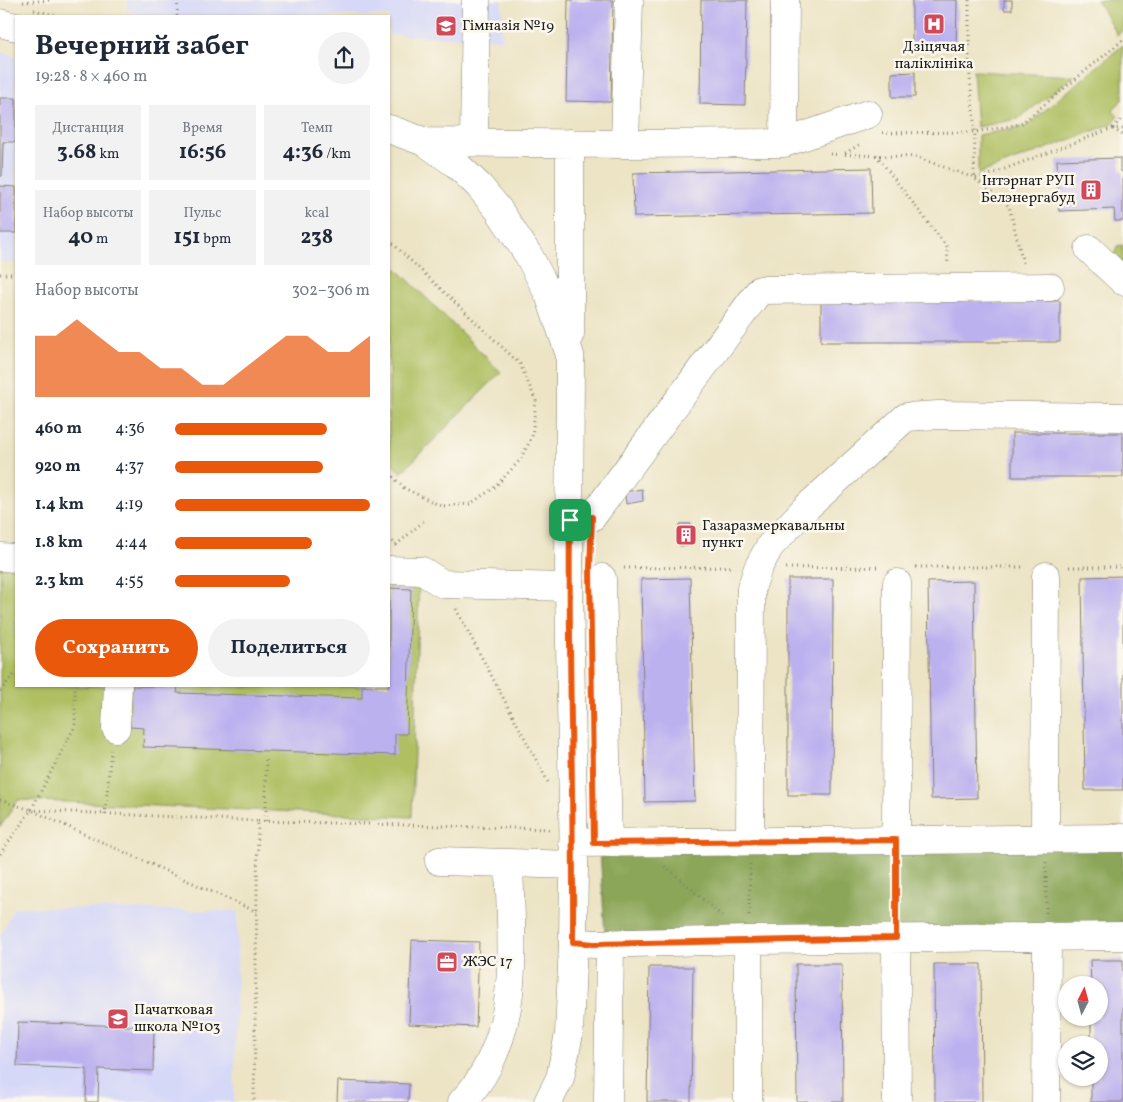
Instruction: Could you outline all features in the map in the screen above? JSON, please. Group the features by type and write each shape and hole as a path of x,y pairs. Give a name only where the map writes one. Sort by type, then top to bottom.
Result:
{"street":[{"path":"474,142 476,0"},
{"path":"625,144 629,0"},
{"path":"784,143 785,0"},
{"path":"425,142 784,143 874,123"},
{"path":"390,129 425,142 456,164 479,186 498,209 529,256 549,295 570,355"},
{"path":"548,1102 560,1078 570,1034 573,942 569,587 570,143"},
{"path":"1089,249 1123,281"},
{"path":"570,520 592,517 760,290 1050,287"},
{"path":"750,841 751,588 748,568 807,507 906,417 938,415 1123,417"},
{"path":"0,557 15,558"},
{"path":"392,558 422,571 443,584 569,587"},
{"path":"1045,838 1046,570"},
{"path":"608,843 612,573"},
{"path":"896,840 902,575"},
{"path":"113,741 118,687"},
{"path":"438,861 509,864 573,846 608,843 1123,838"},
{"path":"462,1102 469,1095 488,1066 500,1042 507,1012 511,968 509,864"},
{"path":"1046,936 1046,1102"},
{"path":"573,942 1123,936"},
{"path":"896,938 896,1102"},
{"path":"748,940 748,1102"},
{"path":"608,1102 610,943"}],"path":[{"path":"16,15 52,0"},
{"path":"177,15 178,0"},
{"path":"969,0 969,66 975,132 974,178"},
{"path":"874,123 975,132 1021,124 1123,40"},
{"path":"1113,128 1123,117"},
{"path":"974,178 986,176 1113,128 1123,129"},
{"path":"1113,128 1123,135"},
{"path":"845,154 866,141"},
{"path":"825,154 916,157 974,178 1009,206 1024,264 1031,265"},
{"path":"875,155 946,247"},
{"path":"390,241 520,364 536,401 532,437 520,460 494,488 470,504 442,506 404,488 390,474"},
{"path":"0,274 15,274"},
{"path":"392,558 424,522"},
{"path":"612,573 748,568 867,567"},
{"path":"902,575 1123,567"},
{"path":"443,584 550,786"},
{"path":"0,691 15,673"},
{"path":"0,854 31,810 76,726 75,687"},
{"path":"105,815 113,741"},
{"path":"266,760 266,822"},
{"path":"0,800 31,810 257,912"},
{"path":"31,810 258,821 573,846"},
{"path":"254,1102 258,821"},
{"path":"1045,838 1046,936"},
{"path":"896,840 896,938"},
{"path":"748,940 750,841"},
{"path":"638,842 748,940"}],"shaded area":[{"name":"Гімназія №19","path":"127,0 502,0 502,39 390,35 390,15 140,15 127,10"},
{"path":"0,52 15,56 15,263 0,262"},
{"name":"Пачатковая школа №103","path":"14,907 238,911 234,1102 0,1102 0,937"}],"green space":[{"path":"1097,0 1123,0 1123,30 1117,35"},
{"path":"1123,45 1123,98 1113,111 1118,116 1112,124 978,174 978,135 1025,127"},
{"path":"973,71 1074,76 1018,119 977,127"},
{"path":"1123,245 1123,272 1113,259 1117,246"},
{"path":"390,262 501,372 401,473 390,462"},
{"path":"0,567 15,568 15,687 390,687 390,579 419,580 412,817 18,800 0,827"},
{"path":"1123,843 1123,929 605,936 600,848"}],"building":[{"path":"568,0 613,0 611,102 566,101"},
{"path":"701,0 747,0 745,105 700,104"},
{"name":"Дзіцячая паліклініка","path":"912,0 957,0 956,48 912,47"},
{"path":"1004,0 1012,0 1012,10 1004,10"},
{"path":"915,72 915,97 892,97 892,73"},
{"path":"0,98 15,98 15,142 3,142 2,176 0,176"},
{"name":"Інтэрнат РУП Белэнергабуд","path":"1120,158 1120,171 1123,171 1123,221 1115,221 1114,209 1059,211 1057,160"},
{"path":"871,168 872,213 634,217 633,173"},
{"path":"0,186 15,187 15,233 0,233"},
{"path":"821,301 1060,301 1060,342 821,342"},
{"path":"1012,433 1123,433 1123,477 1012,477"},
{"path":"642,489 643,501 626,504 625,492"},
{"name":"Газаразмеркавальны пункт","path":"680,524 691,524 691,545 680,546"},
{"path":"1123,576 1123,790 1085,790 1082,577"},
{"path":"690,578 695,801 645,802 641,579"},
{"path":"788,579 833,579 832,795 788,795"},
{"path":"974,581 977,798 931,799 928,582"},
{"path":"390,588 411,589 407,734 395,734 395,755 143,747 144,728 130,727 132,687 178,687 177,693 362,698 362,687 390,687"},
{"path":"412,940 479,942 476,1027 409,1024"},
{"path":"1090,960 1123,960 1123,1102 1091,1102 1091,1086 1108,1086 1108,1036 1091,1036 1091,1026 1108,1026 1108,976 1091,976"},
{"path":"796,964 842,964 843,1102 797,1102"},
{"path":"934,964 981,964 982,1102 935,1102"},
{"path":"649,967 693,967 691,1102 647,1102"},
{"path":"18,1022 154,1027 153,1071 99,1069 98,1102 86,1102 87,1069 17,1066"},
{"path":"338,1081 409,1084 408,1102 337,1102"}],"place":[{"name":"Дзіцячая паліклініка","path":"934,24"},
{"name":"Гімназія №19","path":"446,26"},
{"name":"Інтэрнат РУП Белэнергабуд","path":"1091,190"},
{"name":"Газаразмеркавальны пункт","path":"686,535"},
{"name":"ЖЭС 17","path":"447,962"},
{"name":"Пачатковая школа №103","path":"118,1019"}],"route":[{"path":"592,517 590,568 594,843 896,840 896,938 594,944 573,942 574,865 569,587 570,520 592,517"}]}
